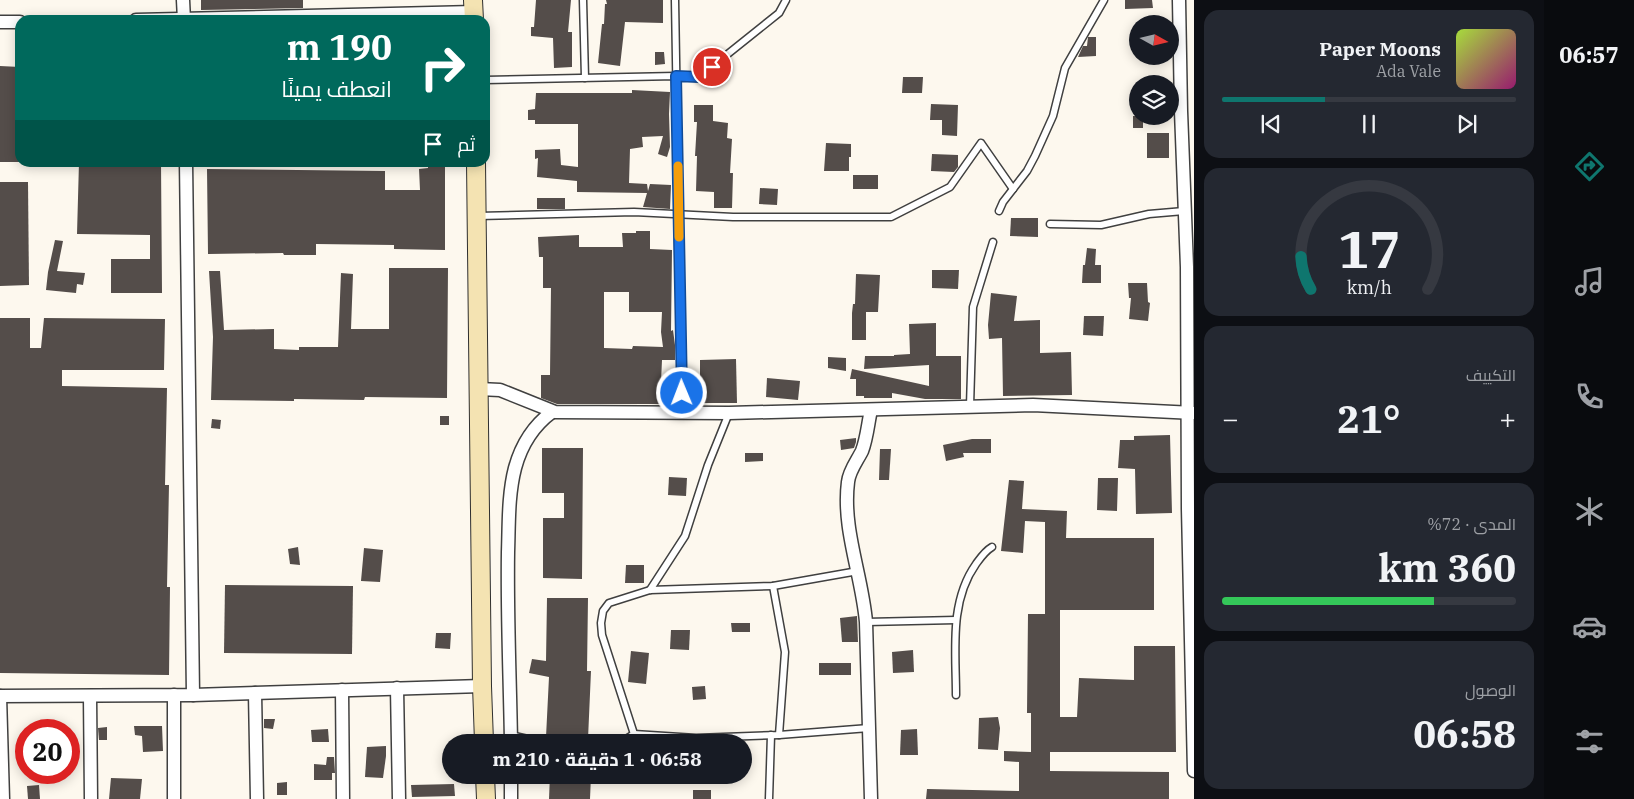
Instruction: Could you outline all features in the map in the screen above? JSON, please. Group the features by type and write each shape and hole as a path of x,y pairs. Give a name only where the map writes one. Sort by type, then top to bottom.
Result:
{"street":[{"path":"183,0 184,15"},
{"path":"1180,0 1181,111 1191,413 1194,769"},
{"path":"345,15 474,11"},
{"path":"0,22 15,22"},
{"path":"1181,111 1194,111"},
{"path":"186,167 193,695"},
{"path":"476,167 484,734"},
{"path":"479,389 500,390 552,412 729,413 1033,405 1191,413"},
{"path":"871,410 863,449 848,479 846,500 848,524 866,622 871,799"},
{"path":"510,734 508,577 510,500 515,468 524,442 540,422 552,412"},
{"path":"3,799 0,696 193,695 482,686"},
{"path":"397,688 398,799"},
{"path":"342,690 343,799"},
{"path":"255,693 257,799"},
{"path":"174,695 174,799"},
{"path":"90,696 91,799"},
{"path":"486,784 486,799"},
{"path":"511,784 511,799"}],"lane":[{"path":"583,0 585,78"},
{"path":"675,0 682,413"},
{"path":"490,80 699,77 779,13 786,0"},
{"path":"999,211 1003,202 1027,170 1050,123 1064,68 1104,0"},
{"path":"477,216 634,212 733,217 891,217 950,187 981,143 1013,189"},
{"path":"1050,224 1101,225 1149,214 1184,211"},
{"path":"970,406 973,307 993,242"},
{"path":"650,590 685,536 708,465 729,413"},
{"path":"956,695 956,620 964,584 968,575 986,551 992,547"},
{"path":"634,734 602,635 601,622 603,611 608,603 650,590 773,586 858,571"},
{"path":"773,586 785,652 778,735"},
{"path":"866,622 956,620"},
{"path":"752,736 869,728"},
{"path":"769,799 770,735"}],"building":[{"path":"201,0 303,0 303,8 201,10"},
{"path":"536,0 571,0 568,32 572,32 572,67 554,68 553,38 531,36 531,27 534,27"},
{"path":"606,0 663,0 663,23 625,22 620,66 598,63"},
{"path":"1125,0 1152,0 1153,8 1125,9"},
{"path":"1088,37 1096,37 1096,56 1078,57 1083,46 1087,46"},
{"path":"655,52 664,52 665,64 655,65"},
{"path":"0,66 15,67 15,162 0,162"},
{"path":"903,77 923,77 922,93 902,93"},
{"path":"632,90 670,92 670,147 667,157 658,154 663,136 642,137 643,147 630,149 629,183 647,184 648,191 650,184 671,185 670,209 643,207 647,193 577,192 577,181 537,177 538,158 535,159 535,150 560,149 561,165 578,167 578,124 535,124 535,120 528,120 528,110 535,109 536,93 632,93"},
{"path":"931,104 958,105 957,136 942,135 942,120 930,120"},
{"path":"694,105 713,105 713,121 728,123 727,138 732,139 730,173 733,173 732,208 714,208 714,192 696,191 697,156 695,156 697,122 694,122"},
{"path":"1133,125 1143,125 1143,128 1133,128"},
{"path":"1147,133 1169,133 1169,158 1147,158"},
{"path":"826,143 851,144 849,171 824,171"},
{"path":"932,154 958,155 958,167 954,172 931,171"},
{"path":"79,167 161,167 162,293 111,293 111,259 150,259 150,235 77,234"},
{"path":"445,167 445,250 394,249 394,245 316,244 316,255 284,255 283,253 208,254 207,169 385,171 385,190 420,190 419,169"},
{"path":"853,175 878,175 878,189 853,189"},
{"path":"0,182 28,182 29,285 0,286"},
{"path":"760,188 778,189 777,205 759,204"},
{"path":"537,198 565,198 565,209 537,209"},
{"path":"1011,218 1038,218 1038,237 1010,236"},
{"path":"636,231 650,231 650,249 672,250 671,331 673,330 675,360 662,360 660,404 557,404 541,398 541,375 550,375 551,288 543,288 543,257 539,257 538,237 579,235 579,247 623,247 622,233 636,233","holes":["604,292 629,292 629,312 662,312 661,332 663,347 633,346 632,349 604,348"]},
{"path":"55,240 63,241 57,271 85,273 83,285 77,284 76,293 46,290"},
{"path":"1087,248 1096,249 1095,265 1101,265 1101,283 1082,283 1083,265 1085,265"},
{"path":"389,268 448,268 447,398 365,397 364,400 294,399 294,401 211,400 213,337 209,271 220,271 224,330 274,329 274,349 299,350 299,347 338,347 341,273 353,274 351,329 389,329"},
{"path":"932,270 959,270 958,289 932,288"},
{"path":"856,274 880,275 878,312 866,312 866,340 852,340 852,313 853,304 855,304"},
{"path":"1128,283 1147,283 1148,302 1150,303 1148,321 1129,319 1131,298 1129,298"},
{"path":"991,293 1017,296 1014,321 1040,320 1040,353 1071,352 1072,395 1003,396 1002,338 989,339 988,325"},
{"path":"1084,316 1104,316 1103,336 1083,335"},
{"path":"0,318 30,318 30,348 41,348 44,318 165,319 164,370 62,370 62,386 167,388 165,485 169,485 167,587 170,587 169,675 0,673"},
{"path":"936,323 936,356 961,356 961,399 925,399 892,393 892,398 864,398 864,396 856,396 856,379 850,379 852,369 929,386 929,365 864,369 865,356 910,354 909,324"},
{"path":"828,357 846,358 846,371 828,368"},
{"path":"736,359 737,403 700,403 700,360"},
{"path":"767,378 800,381 798,400 766,397"},
{"path":"440,416 449,416 449,425 440,425"},
{"path":"212,419 221,420 220,429 211,428"},
{"path":"1170,435 1172,513 1136,514 1135,469 1118,468 1120,440 1134,440 1134,436"},
{"path":"856,438 854,448 841,450 840,440"},
{"path":"972,439 991,439 991,453 963,453 964,457 946,461 943,445"},
{"path":"542,448 583,448 582,579 543,578 543,518 564,518 564,493 542,493"},
{"path":"880,449 891,449 889,480 879,480"},
{"path":"745,453 763,453 763,461 745,462"},
{"path":"669,477 687,478 686,496 668,495"},
{"path":"1098,478 1118,478 1117,511 1097,510"},
{"path":"1009,480 1024,481 1022,509 1067,511 1066,538 1154,538 1154,610 1060,610 1060,717 1077,717 1079,678 1134,680 1134,646 1175,646 1176,752 1050,752 1050,771 1169,772 1169,799 926,799 927,789 1019,791 1019,762 1004,761 1004,751 1031,752 1031,713 1027,713 1028,614 1045,614 1045,522 1025,521 1023,553 1001,551"},
{"path":"298,547 300,565 290,564 288,549"},
{"path":"364,548 383,550 380,582 361,581"},
{"path":"626,565 644,565 644,583 625,583"},
{"path":"225,585 353,586 352,654 224,653"},
{"path":"547,598 588,598 587,671 591,671 588,734 546,734 549,677 529,673 532,659 546,661"},
{"path":"857,616 858,642 842,642 840,618"},
{"path":"731,623 750,623 750,632 732,632"},
{"path":"671,630 690,630 689,650 670,649"},
{"path":"436,633 451,633 450,649 435,648"},
{"path":"913,650 914,672 893,673 892,652"},
{"path":"631,651 649,653 646,684 628,682"},
{"path":"819,663 851,663 851,675 819,675"},
{"path":"705,686 706,699 693,700 692,687"},
{"path":"998,717 1000,728 998,750 978,749 979,718"},
{"path":"264,719 275,719 273,729 264,728"},
{"path":"134,726 162,726 163,751 143,752 142,736 135,735"},
{"path":"107,727 107,740 99,740 98,728"},
{"path":"328,729 329,742 312,742 311,730"},
{"path":"917,729 918,755 900,755 901,730"},
{"path":"386,746 383,778 365,777 367,747"},
{"path":"327,757 334,757 335,773 332,773 332,780 314,780 314,764 326,765"},
{"path":"111,778 142,779 140,799 109,799"},
{"path":"287,782 287,795 277,795 277,783"},
{"path":"454,784 455,796 412,797 411,785"},
{"path":"550,784 591,784 590,799 549,799"},
{"path":"39,785 40,799 28,799 27,786"},
{"path":"693,790 711,790 711,799 693,799"}],"slow traffic":[{"path":"678,166 679,237"}],"route":[{"path":"682,393 676,76 699,77 712,67"}]}
